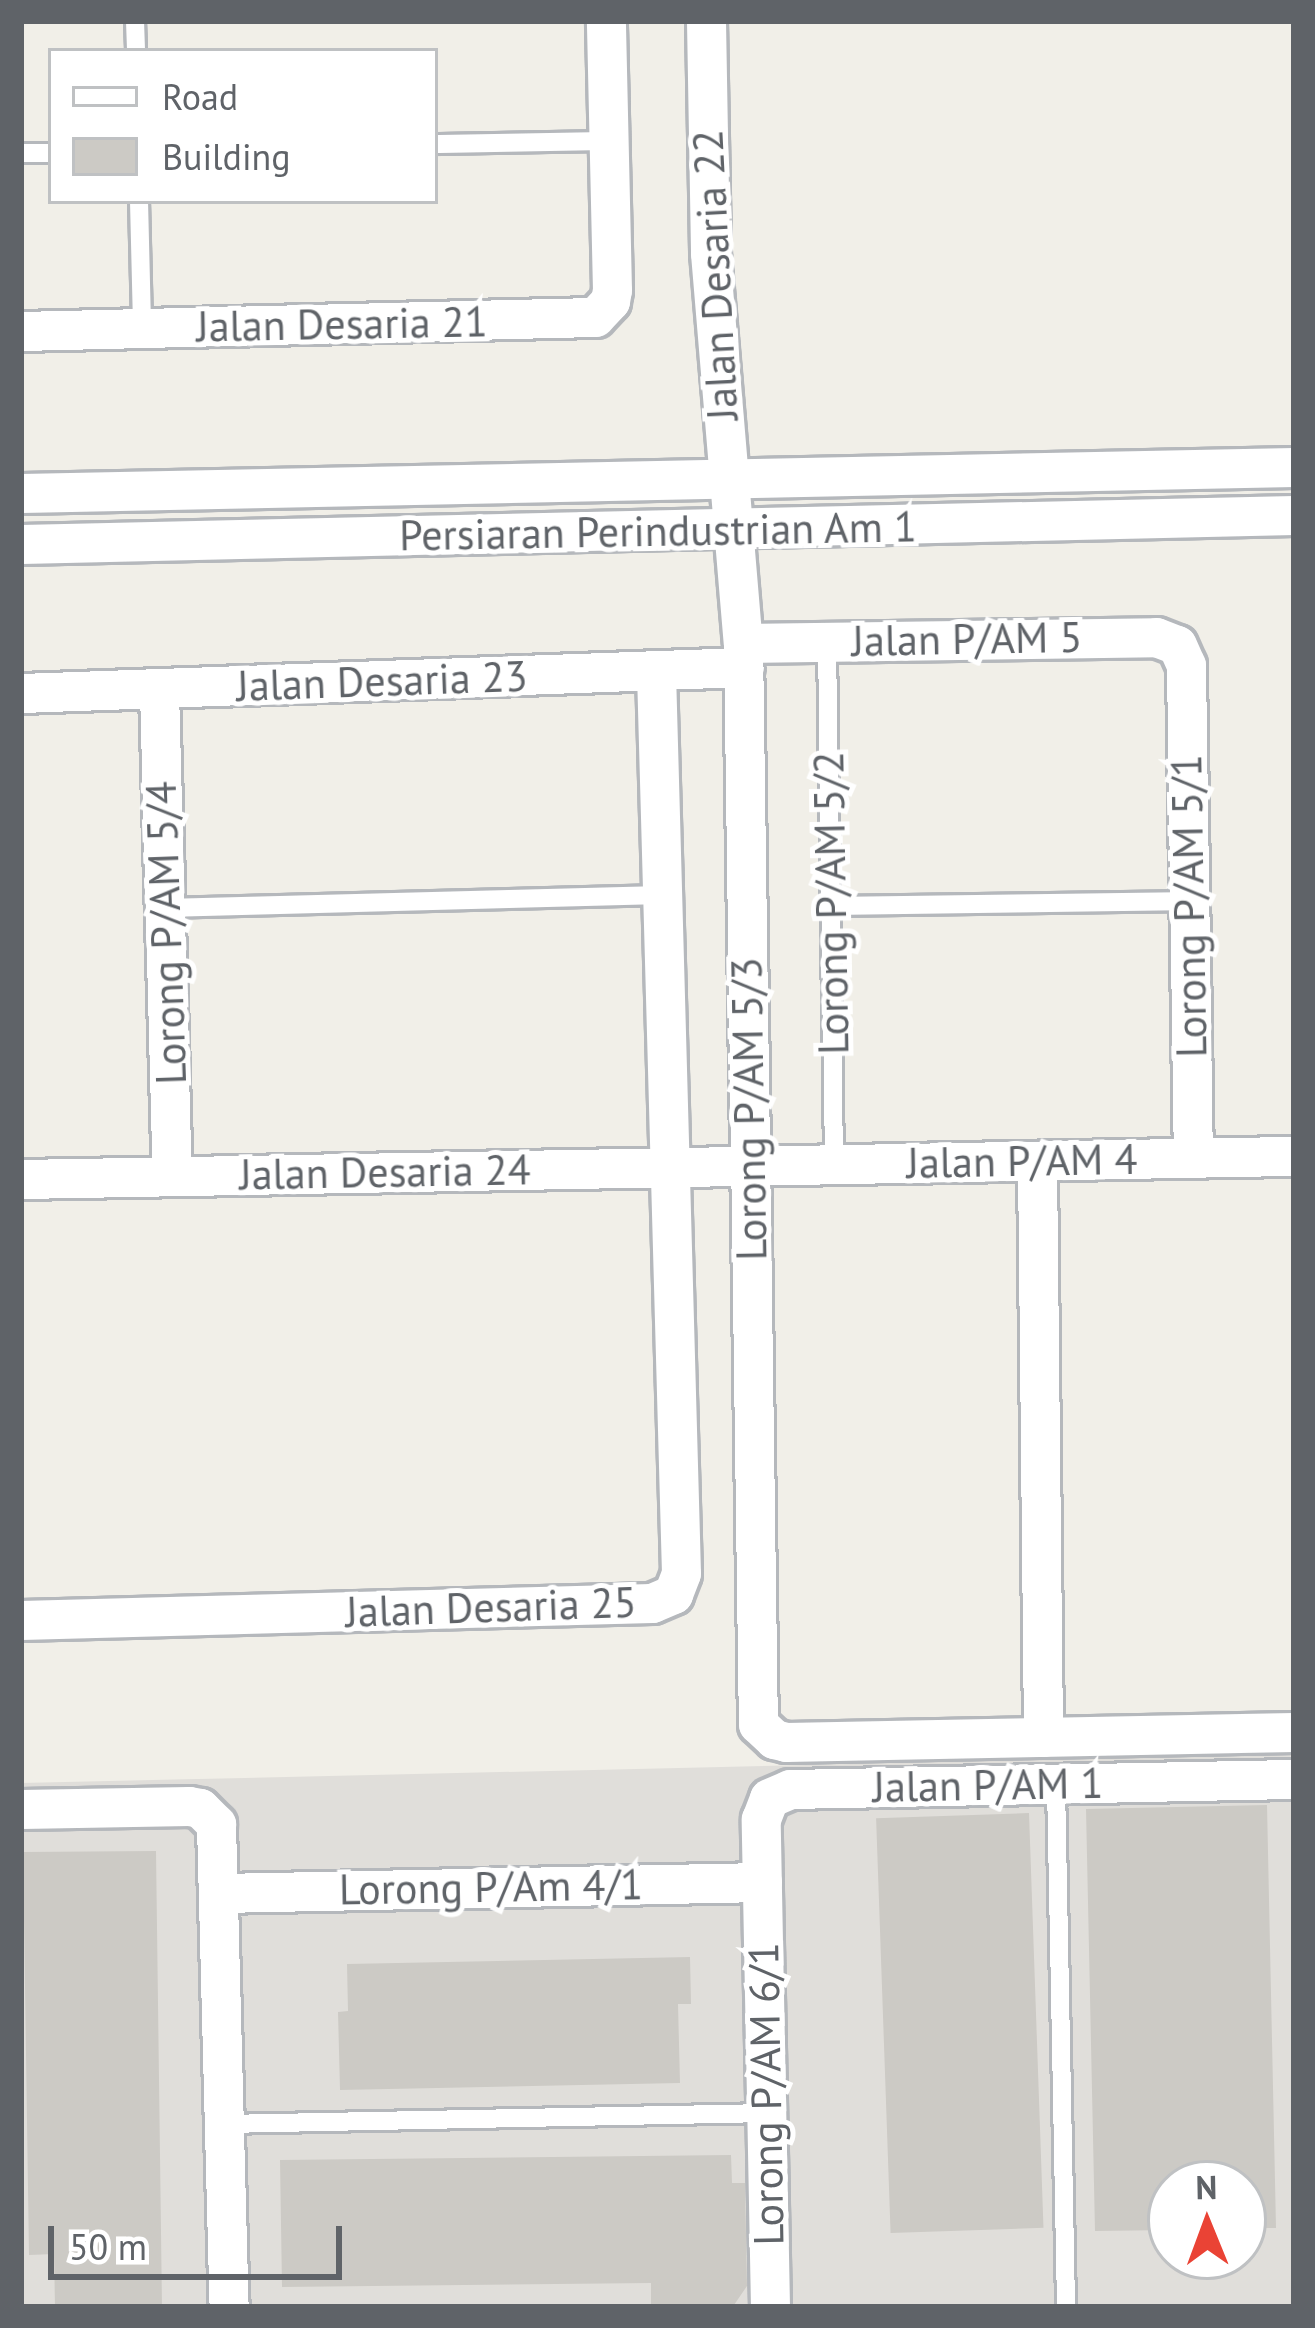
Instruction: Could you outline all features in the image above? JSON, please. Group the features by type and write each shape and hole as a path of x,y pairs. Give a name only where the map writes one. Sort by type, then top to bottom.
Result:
{"street":[{"path":"606,21 609,141"},
{"name":"Jalan Desaria 22","path":"706,21 710,254 731,530"},
{"name":"Jalan Desaria 21","path":"21,331 583,320 610,301 609,141"},
{"name":"Persiaran Perindustrian Am 1","path":"21,493 1294,467"},
{"name":"Persiaran Perindustrian Am 1","path":"21,544 1294,515"},
{"name":"Lorong P/AM 5/3","path":"731,530 744,655 758,1724 774,1739 786,1742 1042,1737"},
{"name":"Jalan P/AM 5","path":"744,655 827,641 1156,637 1177,645 1183,654"},
{"name":"Lorong P/AM 5/1","path":"1183,654 1193,1157"},
{"name":"Jalan Desaria 23","path":"21,693 656,670 744,655"},
{"path":"656,670 669,1167"},
{"name":"Lorong P/AM 5/4","path":"159,690 172,1176"},
{"name":"Jalan P/AM 4","path":"749,1166 1294,1156"},
{"path":"1037,1161 1042,1737 1294,1732"},
{"name":"Jalan Desaria 24","path":"21,1179 749,1166"},
{"name":"Jalan Desaria 25","path":"21,1620 664,1600 679,1584 681,1573 669,1167"},
{"name":"Jalan P/AM 1","path":"762,1882 760,1819 769,1798 778,1792 1294,1779"},
{"path":"21,1810 200,1808 219,1835 229,2307"},
{"name":"Lorong P/Am 4/1","path":"220,1893 762,1882"},
{"name":"Lorong P/AM 6/1","path":"762,1882 770,2307"}],"lane":[{"path":"438,144 609,141"},
{"path":"139,204 142,328"},
{"name":"Lorong P/AM 5/2","path":"827,641 834,1164"},
{"path":"165,908 662,895"},
{"path":"831,906 1189,901"},
{"path":"1056,1784 1066,2307"},
{"path":"225,2124 766,2113"}],"shaded area":[{"path":"1294,1754 1294,2307 21,2307 21,1783"}],"building":[{"path":"1267,1805 1276,2228 1267,2228 1267,2160 1147,2160 1147,2230 1095,2231 1086,1809"},
{"path":"1029,1813 1043,2228 891,2233 876,1818"},
{"path":"156,1851 162,2307 55,2307 54,2254 29,2255 23,1852"},
{"path":"690,1957 691,2004 678,2004 680,2083 340,2090 338,2012 348,2011 347,1964"},
{"path":"731,2155 732,2183 745,2183 747,2286 734,2305 651,2305 651,2283 282,2287 280,2160"}]}
